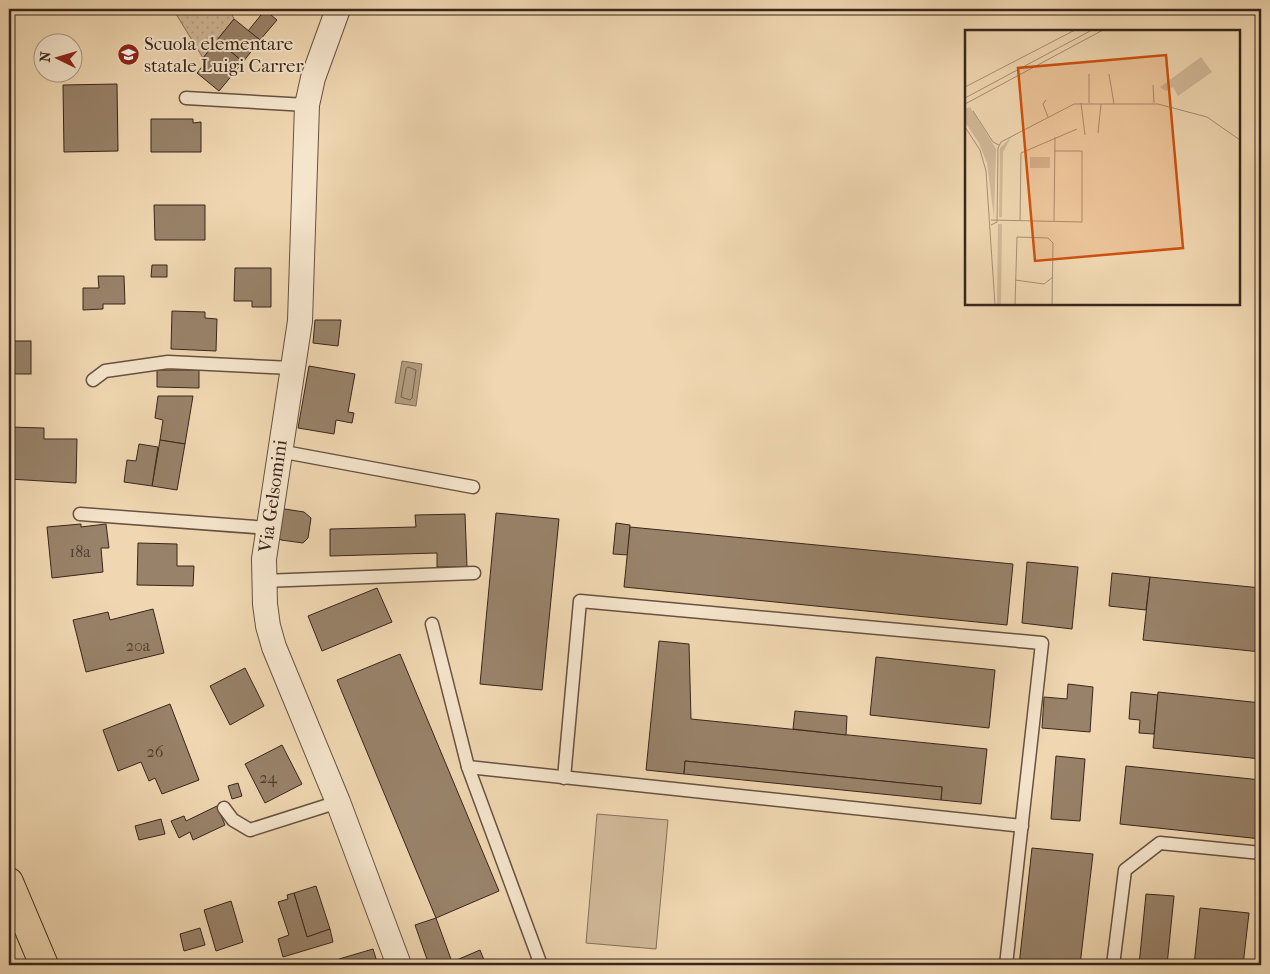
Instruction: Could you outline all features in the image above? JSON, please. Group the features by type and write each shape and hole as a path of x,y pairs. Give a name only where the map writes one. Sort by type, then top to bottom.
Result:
{"highway":[{"path":"9,882 44,965"}],"street":[{"name":"Via Gelsomini","path":"337,9 313,78 307,105 300,321 268,528 263,581 268,626 274,647 338,802 400,965"}],"lane":[{"path":"186,98 307,105"},
{"path":"93,380 105,371 168,362 292,368"},
{"path":"279,451 472,487"},
{"path":"80,514 268,528"},
{"path":"263,581 474,573"},
{"path":"564,778 580,601 1042,643 1006,965"},
{"path":"432,624 468,767 541,965"},
{"path":"468,767 1022,826"},
{"path":"224,808 233,820 250,830 338,802"},
{"path":"1113,965 1125,870 1160,843 1261,853"}],"shaded area":[{"path":"173,9 229,9 234,19 203,58"},
{"path":"597,814 668,820 656,949 586,943"}],"water":[{"path":"402,361 422,364 416,406 395,403"}],"building":[{"path":"265,10 277,20 260,40 248,31"},
{"path":"234,19 260,40 243,62 217,40"},
{"path":"217,40 243,62 219,91 197,73 207,61 203,58"},
{"path":"117,84 118,151 64,152 63,85"},
{"path":"151,119 193,119 193,123 201,122 201,152 151,152"},
{"path":"154,205 205,205 205,240 155,240"},
{"path":"152,265 167,265 167,277 151,277"},
{"path":"235,268 271,268 271,307 252,307 252,301 234,301"},
{"path":"98,276 124,276 125,304 103,304 103,309 83,310 83,288 99,288"},
{"path":"172,311 205,312 205,318 217,319 216,351 171,349"},
{"path":"315,320 341,320 338,346 313,343"},
{"path":"9,341 31,341 31,374 9,374"},
{"path":"309,366 355,374 348,412 354,413 352,423 336,420 334,434 298,428"},
{"path":"157,370 199,370 199,388 157,387"},
{"path":"158,396 193,396 185,444 160,440 163,420 155,418"},
{"path":"9,427 44,428 44,439 77,439 76,483 9,479"},
{"path":"160,440 185,444 177,490 152,486"},
{"path":"139,444 158,447 152,486 124,482 127,460 136,461"},
{"path":"285,509 304,512 311,518 308,538 303,543 281,540 275,535 279,514"},
{"path":"496,513 559,519 542,690 480,684"},
{"path":"465,514 467,567 437,567 437,553 330,556 330,529 416,527 415,515"},
{"path":"616,523 630,525 628,555 613,554"},
{"path":"81,524 81,527 106,524 109,548 101,548 103,572 52,578 47,527"},
{"path":"630,527 1013,564 1007,625 624,587"},
{"path":"138,543 177,544 177,566 194,566 193,586 137,585"},
{"path":"1027,562 1078,567 1072,629 1022,623"},
{"path":"1112,573 1150,577 1146,610 1109,606"},
{"path":"1150,577 1261,588 1261,652 1143,640"},
{"path":"377,588 392,622 322,651 308,616"},
{"path":"153,609 164,653 86,672 73,620 108,612 110,620"},
{"path":"659,641 689,644 691,719 987,749 981,804 941,800 942,787 685,761 684,774 646,770"},
{"path":"400,654 499,891 436,918 337,680"},
{"path":"876,657 995,670 989,728 870,715"},
{"path":"245,668 264,706 230,725 210,686"},
{"path":"1068,684 1093,687 1090,732 1042,728 1044,697 1067,699"},
{"path":"1131,692 1158,695 1154,734 1139,733 1140,720 1129,719"},
{"path":"1158,692 1261,703 1261,759 1153,748"},
{"path":"170,704 199,780 162,794 155,778 149,781 141,762 118,771 103,730"},
{"path":"795,711 847,716 846,735 793,729"},
{"path":"282,745 302,784 265,803 245,764"},
{"path":"1056,756 1085,759 1080,821 1051,819"},
{"path":"685,761 942,787 941,800 684,774"},
{"path":"1126,766 1261,780 1261,839 1120,824"},
{"path":"238,783 242,796 232,799 228,786"},
{"path":"217,806 225,825 193,840 190,832 179,838 171,821 184,816 186,821"},
{"path":"161,819 165,834 139,840 135,826"},
{"path":"1032,848 1093,854 1080,965 1019,965"},
{"path":"316,886 330,929 307,937 294,893"},
{"path":"294,893 307,937 330,929 333,942 283,957 278,939 289,935 278,902 288,899 287,895"},
{"path":"1146,894 1174,896 1167,965 1139,965"},
{"path":"231,901 243,942 216,951 204,910"},
{"path":"1200,908 1249,913 1243,965 1194,965"},
{"path":"436,918 452,962 442,965 429,965 415,925"},
{"path":"200,928 205,945 184,951 180,934"},
{"path":"373,949 378,965 341,965 339,959"},
{"path":"480,950 486,965 442,965 452,962"}],"place":[{"name":"Scuola elementare statale Luigi Carrer","path":"128,55"}]}
